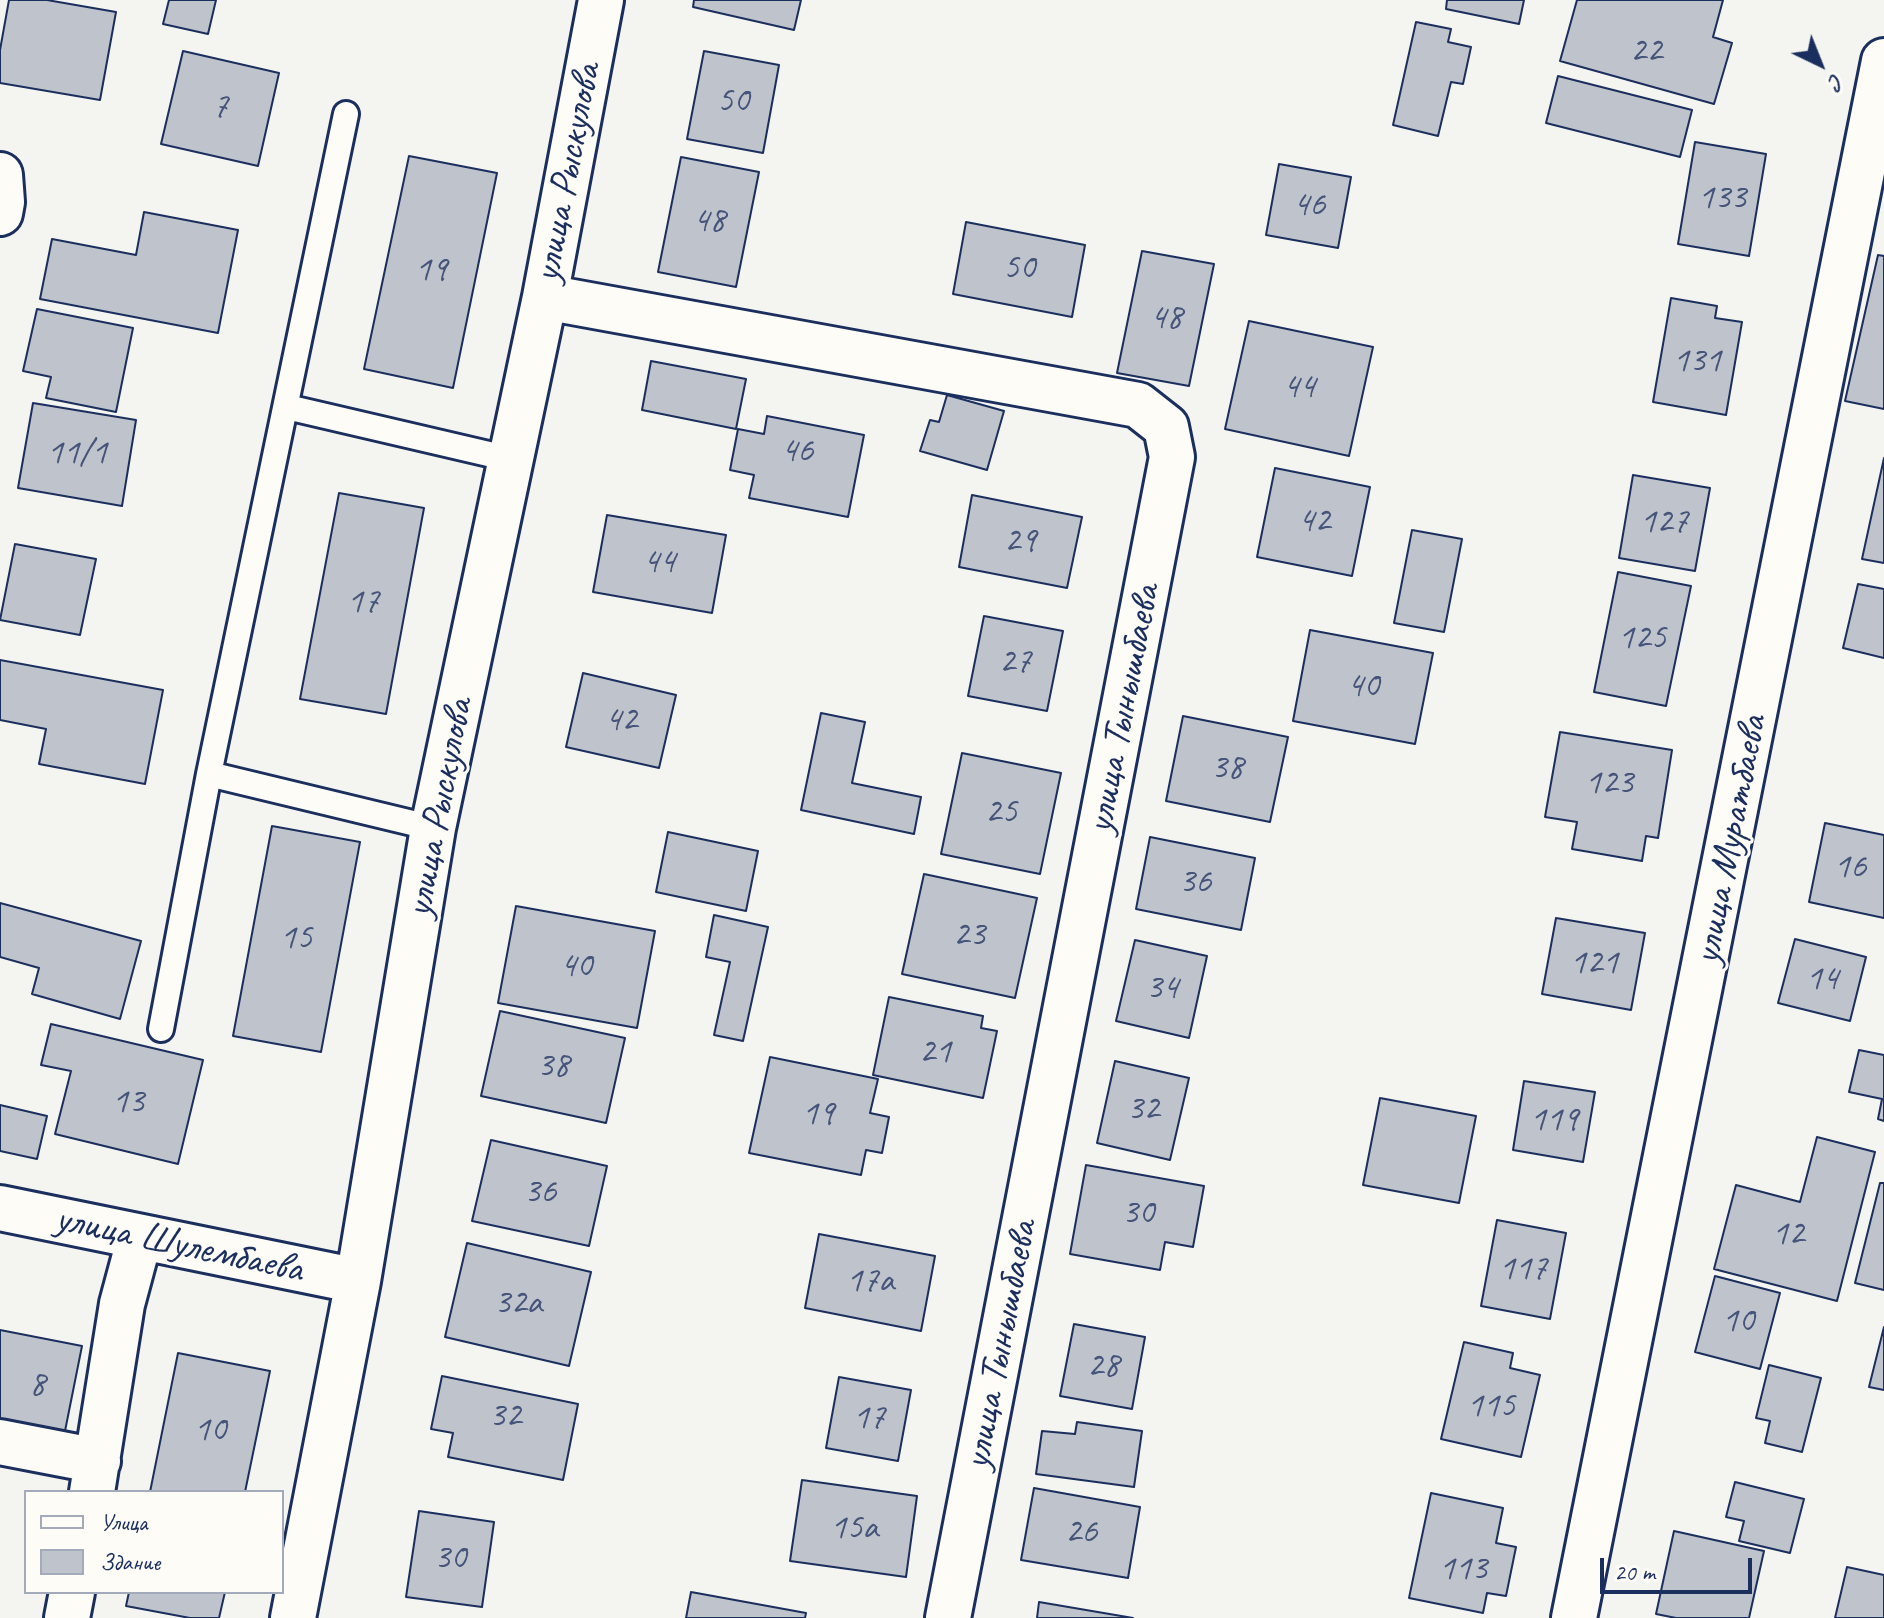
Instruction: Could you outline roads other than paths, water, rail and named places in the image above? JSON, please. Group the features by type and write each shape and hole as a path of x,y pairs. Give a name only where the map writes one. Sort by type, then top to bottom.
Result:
{"street":[{"name":"улица Рыскулова","path":"293,1618 358,1281 433,828 545,297 601,0"},
{"name":"улица Муратбаева","path":"1574,1618 1884,61"},
{"path":"0,175 0,213"},
{"name":"улица Тынышбаева","path":"545,297 1138,405 1166,427 1172,457 948,1618"},
{"name":"улица Шулембаева","path":"0,1208 358,1281"},
{"path":"0,1442 95,1476 122,1304 140,1237"},
{"path":"67,1618 72,1594"}],"lane":[{"path":"161,1029 209,774 346,114"},
{"path":"287,407 510,459"},
{"path":"209,774 433,828"}]}
